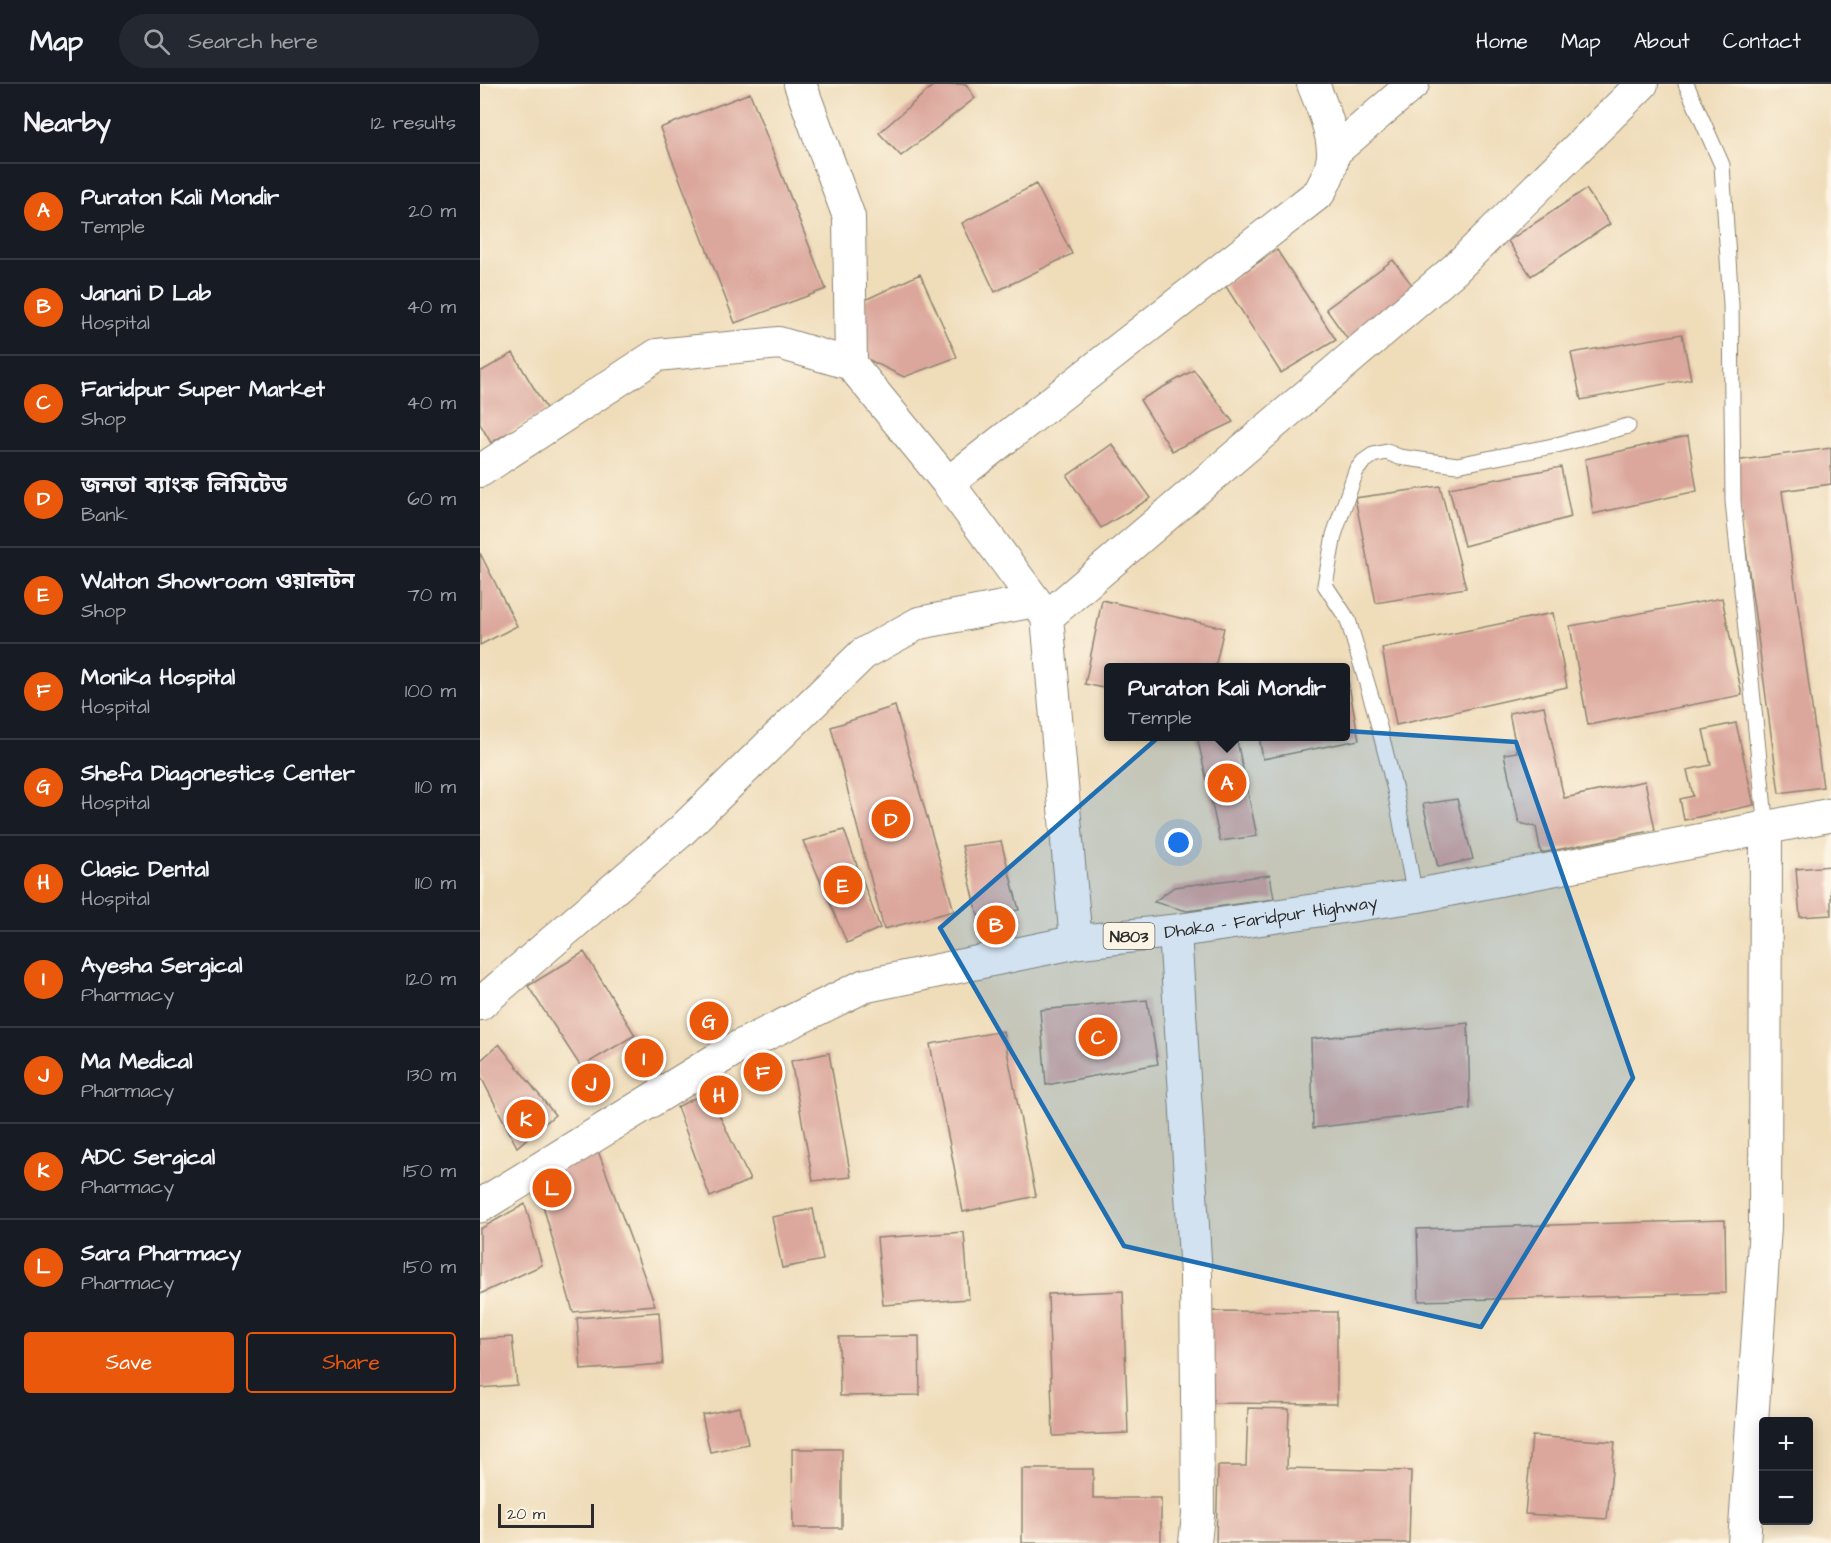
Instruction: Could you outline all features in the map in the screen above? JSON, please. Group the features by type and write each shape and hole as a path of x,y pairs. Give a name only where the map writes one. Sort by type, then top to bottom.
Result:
{"highway":[{"name":"Dhaka - Faridpur Highway","path":"480,1206 731,1051 864,986 1076,942 1174,931 1415,896 1831,815"}],"street":[{"path":"800,84 849,217 851,364"},
{"path":"948,483 1319,193 1329,173 1333,153 1325,112 1313,84"},
{"path":"1333,153 1413,84"},
{"path":"480,1004 680,832 863,654 919,623 1041,609 1455,269 1642,84"},
{"path":"480,471 657,355 778,343 851,364 948,483 1041,609 1076,942"},
{"path":"1744,1543 1765,1227 1766,829"},
{"path":"1174,931 1196,1275 1198,1515 1196,1543"}],"lane":[{"path":"1686,84 1722,165 1731,305 1733,501 1766,829"},
{"path":"1415,896 1395,790 1371,696 1348,620 1324,585 1334,535 1356,471 1373,455 1387,452 1457,465 1553,446 1628,426"}],"highlighted area":[{"path":"1178,720 1516,742 1633,1078 1481,1327 1124,1246 940,928"}],"building":[{"path":"935,84 966,84 975,98 901,156 879,133"},
{"path":"750,93 826,289 735,323 660,128"},
{"path":"1036,184 1072,254 995,292 962,223"},
{"path":"1586,189 1610,224 1531,276 1508,241"},
{"path":"1277,250 1336,340 1281,373 1225,285"},
{"path":"1393,260 1416,290 1348,340 1326,309"},
{"path":"920,274 957,357 904,377 865,358 865,300"},
{"path":"1682,334 1691,379 1581,400 1571,353"},
{"path":"513,353 547,410 491,443 480,424 480,372"},
{"path":"1194,370 1233,422 1172,451 1140,400"},
{"path":"1688,436 1697,491 1593,514 1585,459"},
{"path":"1112,444 1151,498 1101,528 1067,476"},
{"path":"1831,448 1831,484 1782,491 1823,787 1779,793 1734,461"},
{"path":"1561,467 1571,517 1464,546 1449,488"},
{"path":"1440,486 1466,588 1376,603 1355,498"},
{"path":"480,553 517,626 480,645"},
{"path":"1722,598 1742,695 1588,725 1570,626"},
{"path":"1102,600 1224,628 1216,663 1104,663 1104,688 1085,684"},
{"path":"1553,613 1567,687 1396,725 1382,648"},
{"path":"1350,691 1359,740 1263,759 1260,741 1350,741"},
{"path":"895,706 954,911 884,929 831,727"},
{"path":"1544,706 1564,798 1645,781 1655,830 1541,853 1536,827 1519,823 1504,754 1517,752 1509,713"},
{"path":"1736,723 1754,805 1684,820 1680,799 1693,796 1687,770 1711,765 1703,730"},
{"path":"1198,741 1237,741 1257,836 1220,841"},
{"path":"1457,799 1473,859 1438,867 1423,804"},
{"path":"844,830 880,928 847,943 803,841"},
{"path":"1001,841 1019,910 978,916 962,846"},
{"path":"1831,866 1831,915 1800,917 1796,869"},
{"path":"1270,875 1274,899 1187,911 1154,902 1174,887"},
{"path":"584,952 635,1035 581,1067 528,986"},
{"path":"1147,1000 1158,1064 1046,1085 1040,1010"},
{"path":"1468,1023 1470,1109 1313,1128 1311,1039"},
{"path":"1003,1031 1036,1196 963,1212 930,1044"},
{"path":"499,1044 555,1115 517,1147 480,1075 480,1061"},
{"path":"829,1053 851,1177 813,1181 791,1061"},
{"path":"708,1091 750,1180 710,1197 677,1107"},
{"path":"597,1148 655,1305 573,1312 537,1184"},
{"path":"525,1204 542,1265 480,1294 480,1229"},
{"path":"813,1209 823,1260 782,1268 772,1217"},
{"path":"1725,1220 1726,1293 1419,1301 1417,1229"},
{"path":"964,1232 969,1299 883,1305 877,1238"},
{"path":"1123,1291 1128,1433 1053,1436 1048,1294"},
{"path":"1206,1311 1337,1312 1337,1404 1205,1403"},
{"path":"659,1312 663,1364 581,1370 577,1318"},
{"path":"919,1336 920,1395 840,1396 839,1337"},
{"path":"512,1337 517,1385 480,1388 480,1339"},
{"path":"740,1407 748,1444 710,1452 702,1415"},
{"path":"1248,1408 1289,1409 1287,1468 1411,1471 1409,1543 1216,1543 1218,1466 1246,1466"},
{"path":"1532,1436 1615,1442 1607,1519 1525,1514"},
{"path":"792,1449 842,1449 842,1528 793,1528"},
{"path":"1022,1469 1093,1469 1093,1498 1161,1498 1161,1543 1022,1543"}],"place":[{"name":"Puraton Kali Mondir","path":"1227,783"},
{"name":"জনতা ব্যাংক লিমিটেড","path":"891,819"},
{"name":"Walton Showroom ওয়ালটন","path":"843,885"},
{"name":"Janani D Lab","path":"996,925"},
{"name":"Shefa Diagonestics Center","path":"709,1021"},
{"name":"Faridpur Super Market","path":"1098,1037"},
{"name":"Ayesha Sergical","path":"644,1058"},
{"name":"Monika Hospital","path":"763,1072"},
{"name":"Ma Medical","path":"591,1083"},
{"name":"Clasic Dental","path":"719,1095"},
{"name":"ADC Sergical","path":"526,1119"},
{"name":"Sara Pharmacy","path":"552,1188"}]}
